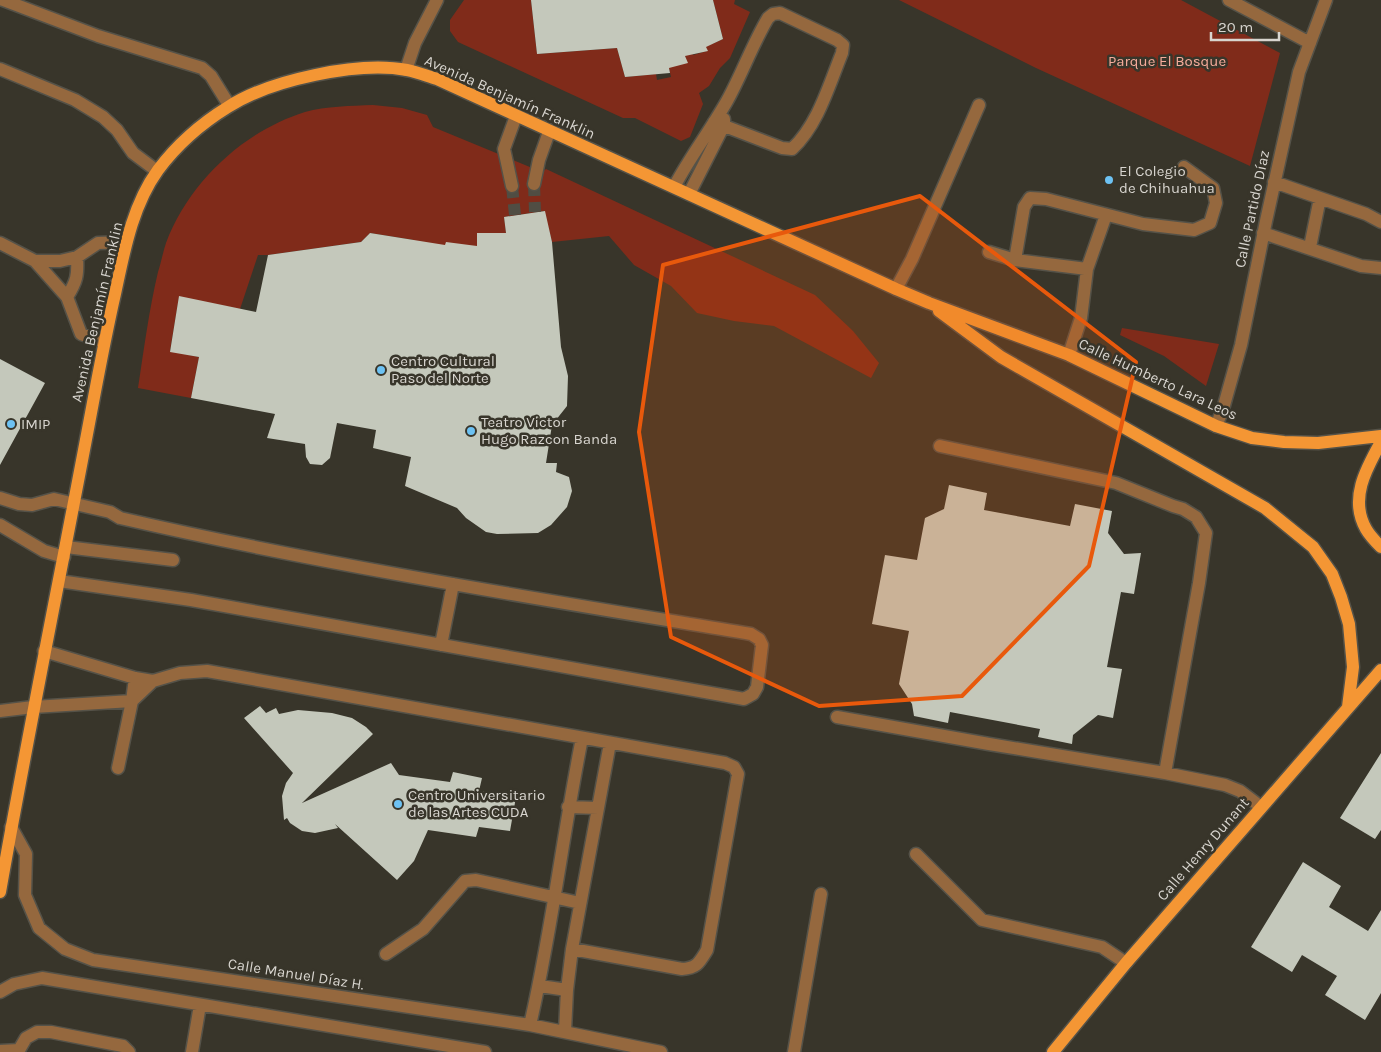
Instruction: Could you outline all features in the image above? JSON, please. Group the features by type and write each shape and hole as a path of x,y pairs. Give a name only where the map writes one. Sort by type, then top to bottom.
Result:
{"main road":[{"name":"Avenida Benjamín Franklin","path":"0,892 33,707 65,552 104,342 126,242 139,204 157,171 179,146 205,123 230,106 272,87 318,74 363,67 406,70 437,79 549,132 929,304"},
{"name":"Calle Humberto Lara Leos","path":"929,304 1069,355 1216,426 1252,438 1284,442 1318,443 1381,436"},
{"path":"929,304 1001,357 1265,508 1313,547 1332,574 1349,624 1353,667 1348,707"},
{"path":"1381,442 1368,464 1360,486 1358,508 1366,530 1381,547"},
{"name":"Calle Henry Dunant","path":"1054,1052 1126,963 1381,670"}],"street":[{"path":"3,0 98,36 202,68 211,76 230,106"},
{"path":"406,70 415,43 437,0"},
{"path":"1229,0 1310,43"},
{"name":"Calle Partido Díaz","path":"1216,426 1223,409 1241,345 1263,233 1299,72 1326,0"},
{"path":"689,194 727,101 768,18 773,14 780,13 843,45 842,53 823,100 802,139 792,149 782,148 719,124"},
{"path":"0,70 75,100 103,118 117,130 133,153 157,171"},
{"path":"896,289 912,259 979,105"},
{"path":"512,186 504,149 516,116"},
{"path":"674,187 689,161 719,124"},
{"path":"534,184 539,160 549,132"},
{"path":"1015,260 1024,207 1030,198 1046,199 1143,224 1194,230 1210,223 1216,203 1213,188 1184,167"},
{"path":"1274,182 1366,214 1381,222"},
{"path":"1310,248 1320,198"},
{"path":"1069,355 1081,318 1087,270 1106,215"},
{"path":"1263,233 1361,266 1381,268"},
{"path":"0,242 35,260 67,297 81,334 104,342"},
{"path":"35,260 60,261 77,257 98,243 126,242"},
{"path":"989,252 1015,260 1087,270"},
{"path":"67,297 76,284 78,274 77,257"},
{"path":"940,446 1116,483 1183,509 1196,516 1206,532 1199,583 1165,773"},
{"path":"0,498 20,504 32,505 54,499 110,512 120,518 204,537 453,584 751,634 759,639 762,645 757,687 754,694 744,699 191,600 58,581"},
{"path":"0,525 44,551 173,560"},
{"path":"441,645 453,584"},
{"path":"44,651 134,678 153,681 180,673 207,671 724,762 734,767 738,774 706,950 699,963 692,968 682,969 572,949"},
{"path":"118,768 132,701 134,678"},
{"path":"0,711 132,701 153,681"},
{"path":"837,717 1225,785 1240,791 1261,807"},
{"path":"530,1025 540,986 568,807 582,738"},
{"path":"565,1031 572,949 610,742"},
{"path":"568,807 598,808"},
{"name":"Calle Manuel Díaz H.","path":"11,827 26,854 25,895 39,928 65,948 93,960 530,1025 565,1031 641,1050 661,1052"},
{"path":"916,854 982,920 1102,946 1126,963"},
{"path":"386,954 423,929 465,881 476,880 580,903"},
{"path":"794,1052 821,894"},
{"path":"0,992 14,984 42,978 485,1052"},
{"path":"540,986 567,990"},
{"path":"192,1052 200,1005"},
{"path":"0,1051 19,1050 26,1038 37,1032 51,1032 123,1046 130,1052"}],"highlighted area":[{"path":"920,196 1136,362 1089,566 962,696 819,706 671,637 639,432 663,265"}],"green space":[{"path":"464,0 531,0 537,54 617,48 625,77 656,74 657,80 671,77 668,64 687,63 684,52 691,50 693,55 707,51 703,41 708,39 712,44 723,39 713,0 735,0 734,4 750,12 730,58 720,68 709,86 699,93 703,104 690,137 681,141 635,118 623,118 458,42 450,31 450,20"},
{"name":"Parque El Bosque","path":"899,0 1181,0 1280,53 1250,166 1036,68"},
{"path":"373,105 402,108 427,115 433,127 542,172 546,169 815,295 853,331 879,363 871,378 774,326 734,321 697,313 671,286 634,265 609,236 552,242 544,211 504,217 506,233 477,234 477,254 439,281 406,273 414,240 370,233 361,242 258,255 240,309 179,297 170,351 199,357 191,398 138,388 152,301 166,243 189,199 204,180 240,146 282,121 305,112 321,109"},
{"path":"1122,328 1219,344 1206,386 1164,356 1120,335"}],"building":[{"path":"531,0 713,0 723,39 706,47 708,51 685,56 688,63 669,68 670,73 625,77 617,48 537,54"},
{"name":"Centro Cultural Paso del Norte","path":"545,211 552,242 561,347 568,376 567,406 552,425 546,463 557,463 556,472 569,477 572,491 567,507 551,525 538,533 497,534 486,532 466,518 457,508 405,486 411,457 373,448 376,430 337,423 330,458 322,465 310,464 306,457 305,444 267,438 275,414 191,398 199,357 170,352 179,296 256,312 268,255 361,242 370,233 445,245 446,242 477,246 477,233 506,233 504,217"},
{"name":"IMIP","path":"0,359 45,383 0,465"},
{"path":"949,485 987,493 984,510 1070,526 1075,504 1112,511 1108,533 1124,554 1141,553 1134,594 1121,592 1107,667 1122,669 1113,718 1098,715 1073,735 1072,744 1038,737 1040,729 950,712 948,723 914,716 912,704 899,684 909,631 872,624 885,555 917,560 925,518 944,509"},
{"name":"Centro Universitario de las Artes CUDA","path":"260,706 266,713 276,708 279,714 298,710 332,713 352,718 373,734 302,803 391,763 399,775 450,782 453,772 482,778 479,791 516,797 510,831 479,827 476,837 428,830 414,861 397,880 335,824 338,828 315,833 302,831 290,823 287,818 284,820 282,796 286,783 293,773 244,718"},
{"path":"1381,753 1381,830 1375,839 1340,818"},
{"path":"1303,862 1341,886 1329,907 1368,931 1381,910 1381,993 1365,1020 1325,995 1337,976 1302,955 1292,972 1251,947"}],"tunnel":[{"path":"534,184 535,212"},
{"path":"512,186 515,215"}],"place":[{"name":"El Colegio de Chihuahua","path":"1109,180"},
{"name":"Centro Cultural Paso del Norte","path":"381,370"},
{"name":"IMIP","path":"11,424"},
{"name":"Teatro Victor Hugo Razcon Banda","path":"471,431"},
{"name":"Centro Universitario de las Artes CUDA","path":"398,804"}]}
